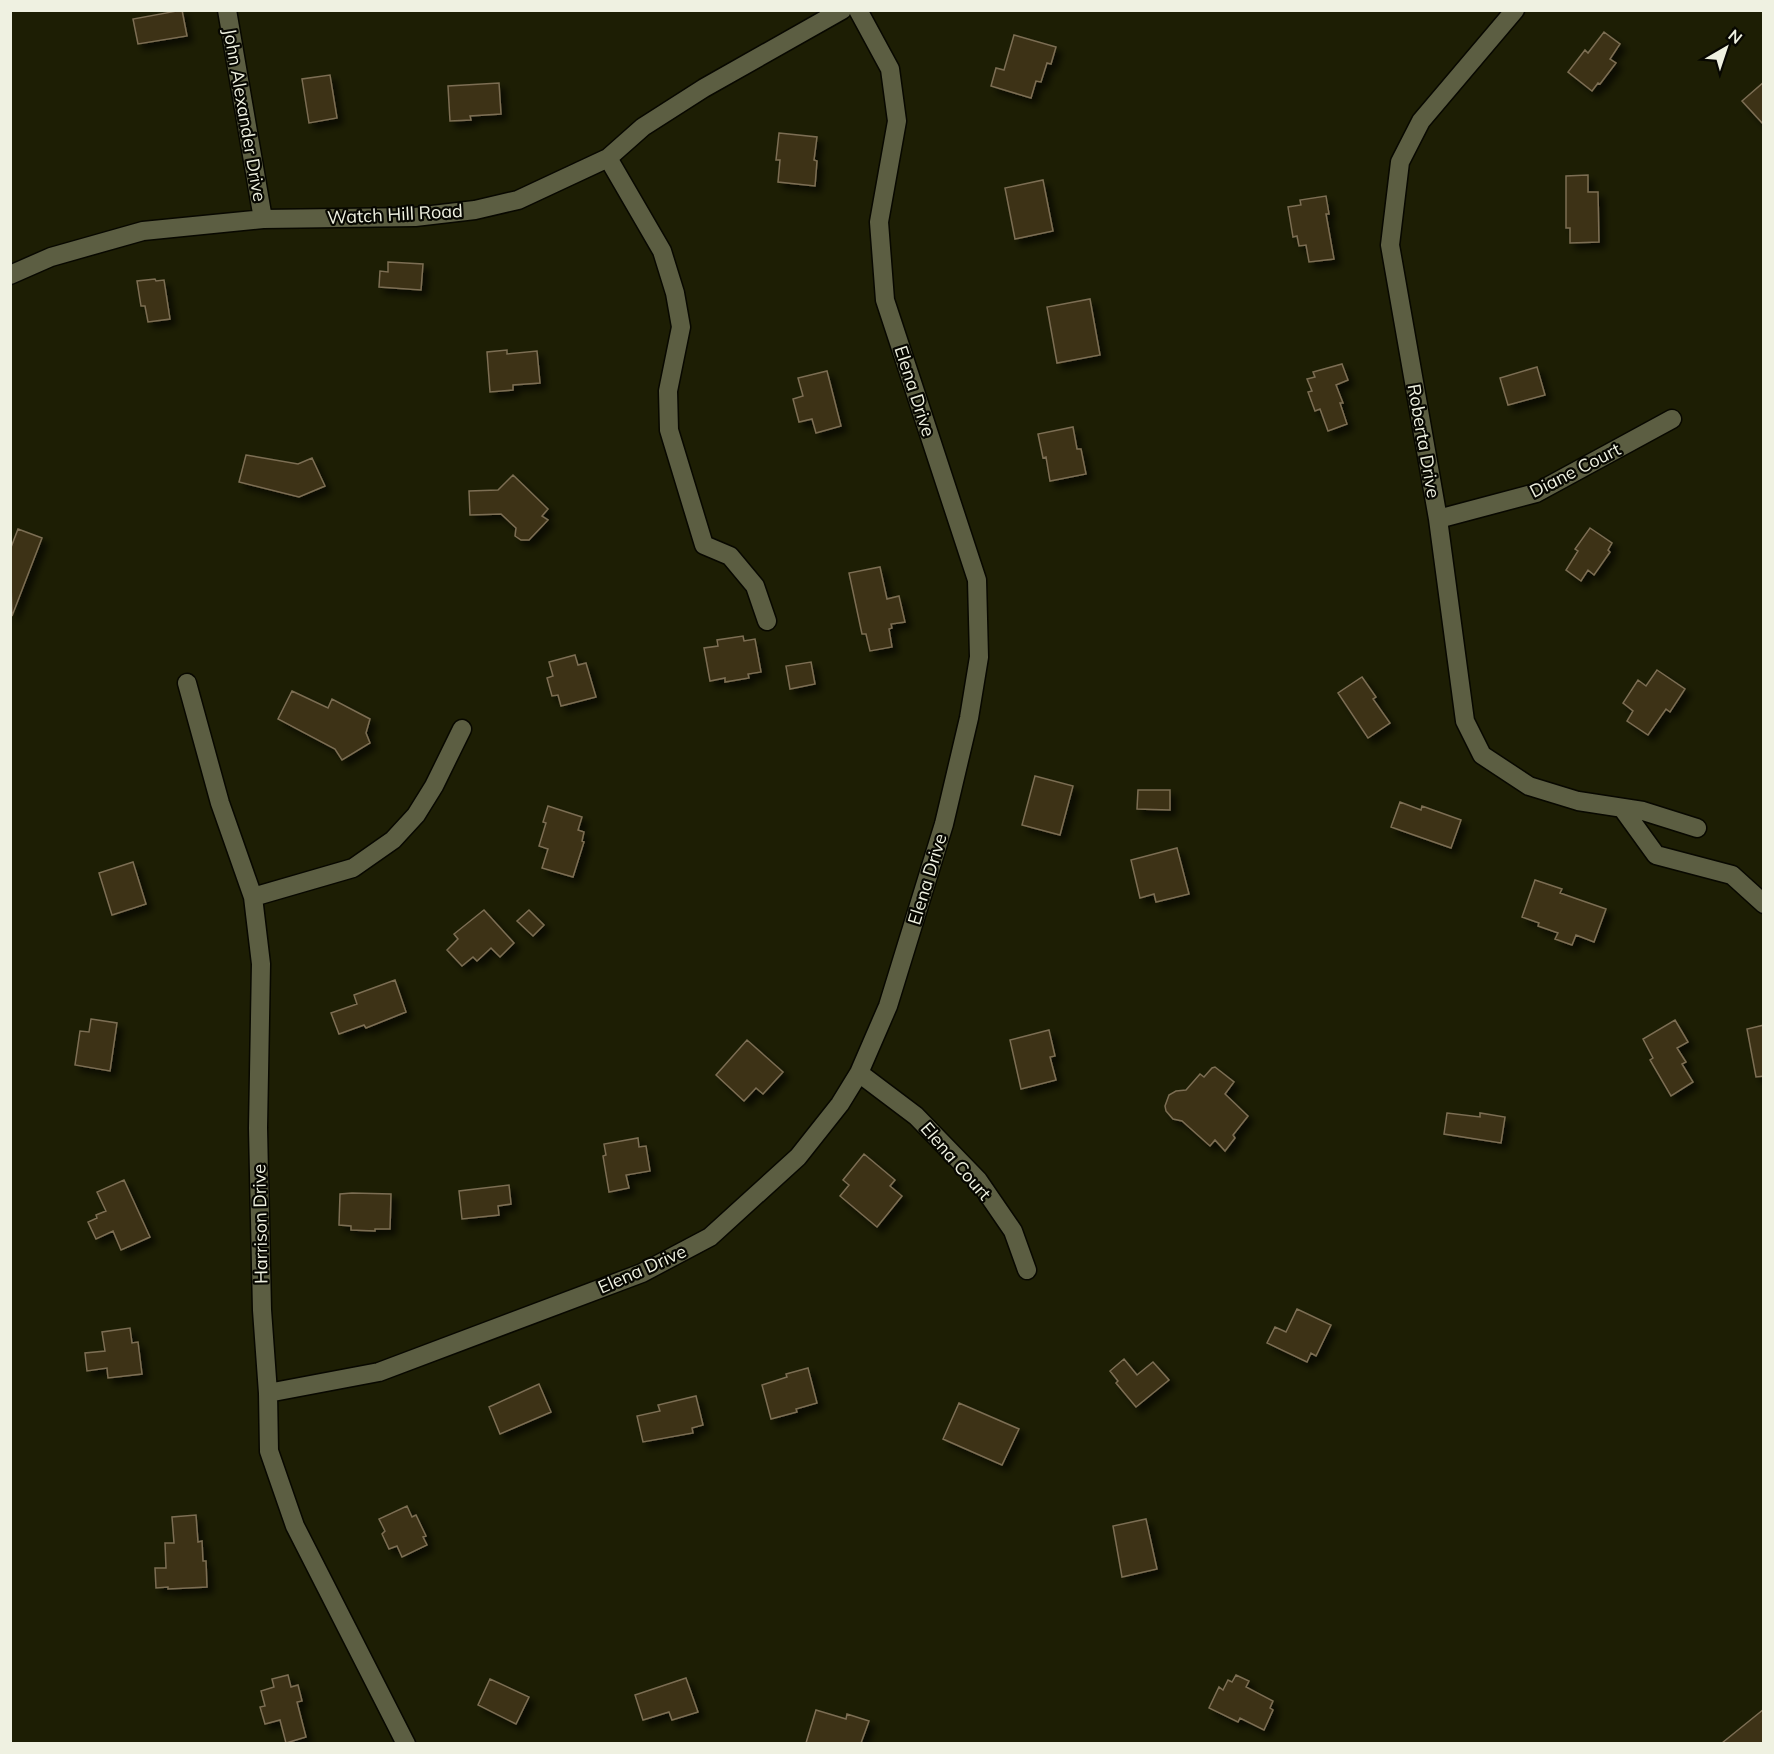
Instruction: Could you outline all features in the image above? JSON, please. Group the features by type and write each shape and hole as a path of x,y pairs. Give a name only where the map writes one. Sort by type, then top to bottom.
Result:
{"street":[{"name":"John Alexander Drive","path":"227,10 263,219"},
{"name":"Watch Hill Road","path":"10,275 51,257 143,231 263,219 415,217 475,210 518,200 608,158 643,127 704,88 842,10"},
{"name":"Elena Drive","path":"268,1394 379,1372 642,1273 710,1237 798,1157 840,1104 859,1074 888,1006 944,824 969,718 979,657 977,580 885,300 879,222 897,121 890,69 858,10"},
{"name":"Roberta Drive","path":"1515,10 1420,121 1400,162 1390,245 1438,519 1465,721 1482,754 1529,786 1578,801 1643,811 1697,828"},
{"path":"608,158 662,251 675,293 681,327 668,392 669,430 704,545 730,556 743,571 755,586 767,621"},
{"name":"Diane Court","path":"1438,519 1536,493 1672,419"},
{"name":"Harrison Drive","path":"187,683 220,803 252,897 261,964 258,1128 262,1310 268,1394 269,1451 295,1526 406,1743"},
{"path":"252,897 353,868 393,840 416,815 434,786 462,729"},
{"path":"1622,808 1656,855 1732,875 1764,904"},
{"name":"Elena Court","path":"859,1074 916,1116 978,1180 1013,1231 1027,1270"}],"building":[{"path":"182,10 187,36 138,44 133,19"},
{"path":"1604,32 1620,44 1610,59 1616,63 1592,91 1568,72 1585,50 1588,53"},
{"path":"1014,35 1056,47 1051,64 1047,63 1041,82 1036,81 1031,98 991,86 996,68 1004,70"},
{"path":"330,75 337,118 309,123 302,79"},
{"path":"1764,82 1764,125 1742,101"},
{"path":"499,83 501,114 470,116 471,120 450,121 448,86"},
{"path":"779,133 817,137 814,160 817,161 815,186 778,182 780,160 776,160"},
{"path":"1588,175 1588,192 1598,192 1599,242 1570,243 1570,228 1566,228 1566,176"},
{"path":"1043,180 1053,231 1015,239 1005,188"},
{"path":"1326,196 1329,214 1326,214 1334,259 1309,262 1306,245 1299,246 1297,236 1293,237 1288,207 1301,205 1300,200"},
{"path":"388,262 423,264 421,290 379,287 380,271 388,272"},
{"path":"155,279 156,281 164,280 170,319 148,322 145,306 141,306 137,281"},
{"path":"1090,299 1100,355 1057,363 1047,307"},
{"path":"507,350 507,354 537,351 540,383 513,385 513,390 490,392 487,352"},
{"path":"1342,364 1348,380 1336,385 1343,403 1340,403 1347,424 1328,431 1320,409 1315,411 1308,392 1312,391 1307,379 1315,377 1313,372"},
{"path":"1537,367 1545,395 1508,405 1500,378"},
{"path":"827,371 841,426 816,433 812,419 799,422 793,399 803,396 798,378"},
{"path":"1073,427 1077,449 1081,449 1086,474 1050,481 1046,457 1043,458 1038,434"},
{"path":"246,455 298,464 312,458 325,486 299,497 239,482"},
{"path":"513,475 548,509 542,516 548,520 529,540 521,540 515,536 516,528 501,514 470,515 469,491 498,490"},
{"path":"1590,528 1612,543 1608,550 1610,552 1594,575 1588,570 1581,581 1566,570 1578,551 1575,549"},
{"path":"18,529 42,538 12,616 10,550"},
{"path":"880,567 887,599 899,596 905,622 891,624 892,628 889,629 892,647 870,651 866,634 862,634 849,573"},
{"path":"743,636 744,641 755,639 761,672 748,674 749,678 725,682 725,678 710,681 704,648 718,646 717,640"},
{"path":"575,655 578,665 586,663 596,697 561,706 558,695 552,696 547,678 553,676 549,662"},
{"path":"811,662 815,684 790,689 786,666"},
{"path":"1657,670 1685,689 1670,712 1666,709 1648,735 1627,721 1633,711 1623,703 1638,680 1646,686"},
{"path":"1362,677 1376,697 1373,699 1390,723 1368,738 1338,693"},
{"path":"292,691 328,708 332,699 370,719 366,733 370,743 342,760 335,749 278,719"},
{"path":"1035,776 1073,786 1060,835 1022,825"},
{"path":"1138,790 1170,790 1170,810 1137,809"},
{"path":"1400,802 1421,810 1422,806 1461,820 1451,848 1391,827"},
{"path":"548,806 582,817 578,830 584,832 582,841 584,842 573,877 542,868 548,849 539,846"},
{"path":"1177,848 1189,894 1156,902 1154,894 1140,898 1131,860"},
{"path":"133,862 146,904 112,915 99,873"},
{"path":"1535,880 1562,889 1560,893 1606,909 1594,942 1576,935 1572,945 1555,939 1558,933 1522,917"},
{"path":"484,910 514,943 500,957 491,948 477,961 473,957 462,966 447,950 458,939 454,934"},
{"path":"529,910 544,925 533,936 517,921"},
{"path":"395,980 406,1012 366,1028 364,1025 339,1034 331,1013 357,1004 354,995"},
{"path":"91,1019 117,1023 110,1071 75,1065 80,1031 89,1032"},
{"path":"1675,1020 1688,1042 1677,1048 1686,1062 1682,1064 1693,1082 1671,1096 1650,1060 1653,1058 1643,1039"},
{"path":"1764,1025 1764,1076 1756,1077 1747,1029"},
{"path":"1049,1030 1055,1056 1050,1057 1056,1080 1021,1089 1010,1040"},
{"path":"747,1040 783,1072 763,1094 756,1088 744,1101 716,1075"},
{"path":"1215,1067 1234,1082 1225,1094 1248,1116 1233,1135 1235,1138 1225,1151 1215,1140 1210,1146 1182,1121 1173,1119 1165,1106 1169,1095 1176,1091 1186,1090 1200,1074 1204,1077"},
{"path":"1447,1113 1480,1117 1480,1113 1505,1117 1501,1143 1444,1134"},
{"path":"638,1138 639,1147 646,1146 650,1171 626,1175 629,1188 609,1192 603,1156 606,1155 604,1144"},
{"path":"864,1154 895,1180 890,1186 902,1196 877,1227 840,1196 849,1185 843,1180"},
{"path":"124,1180 150,1237 121,1250 113,1231 96,1239 88,1222 97,1218 96,1215 106,1211 97,1192"},
{"path":"509,1185 511,1204 498,1206 499,1215 462,1219 459,1191"},
{"path":"340,1194 391,1194 390,1229 351,1230 351,1226 339,1225"},
{"path":"1297,1309 1331,1325 1316,1356 1311,1353 1307,1362 1267,1343 1275,1327 1286,1332"},
{"path":"130,1328 132,1343 138,1342 142,1374 108,1378 107,1368 87,1371 85,1353 105,1351 102,1332"},
{"path":"1124,1359 1137,1375 1153,1362 1169,1380 1136,1407 1116,1383 1118,1381 1110,1371"},
{"path":"808,1368 817,1403 796,1409 797,1412 771,1419 762,1385 787,1377 786,1374"},
{"path":"539,1384 551,1412 500,1434 489,1407"},
{"path":"696,1396 703,1425 692,1428 693,1433 643,1442 637,1416 660,1411 658,1405"},
{"path":"959,1403 1019,1429 1002,1465 943,1439"},
{"path":"407,1506 412,1517 416,1515 426,1536 423,1537 427,1545 402,1557 397,1546 389,1549 382,1534 385,1531 379,1519"},
{"path":"196,1515 198,1542 202,1541 203,1561 206,1561 207,1587 156,1588 155,1568 166,1568 165,1543 174,1543 172,1517"},
{"path":"1146,1519 1157,1569 1122,1577 1113,1526"},
{"path":"288,1675 291,1687 298,1685 302,1701 297,1702 306,1737 286,1743 280,1720 265,1724 260,1707 265,1706 261,1691 274,1687 272,1679"},
{"path":"1236,1675 1249,1681 1246,1687 1273,1701 1270,1708 1273,1710 1264,1730 1240,1718 1238,1722 1209,1708 1219,1687 1223,1690 1228,1680 1232,1682"},
{"path":"686,1678 698,1712 672,1720 669,1712 643,1720 635,1695"},
{"path":"490,1679 529,1697 516,1724 478,1705"},
{"path":"1764,1709 1764,1743 1722,1743"},
{"path":"816,1710 846,1719 847,1714 869,1721 861,1743 806,1743"}]}
